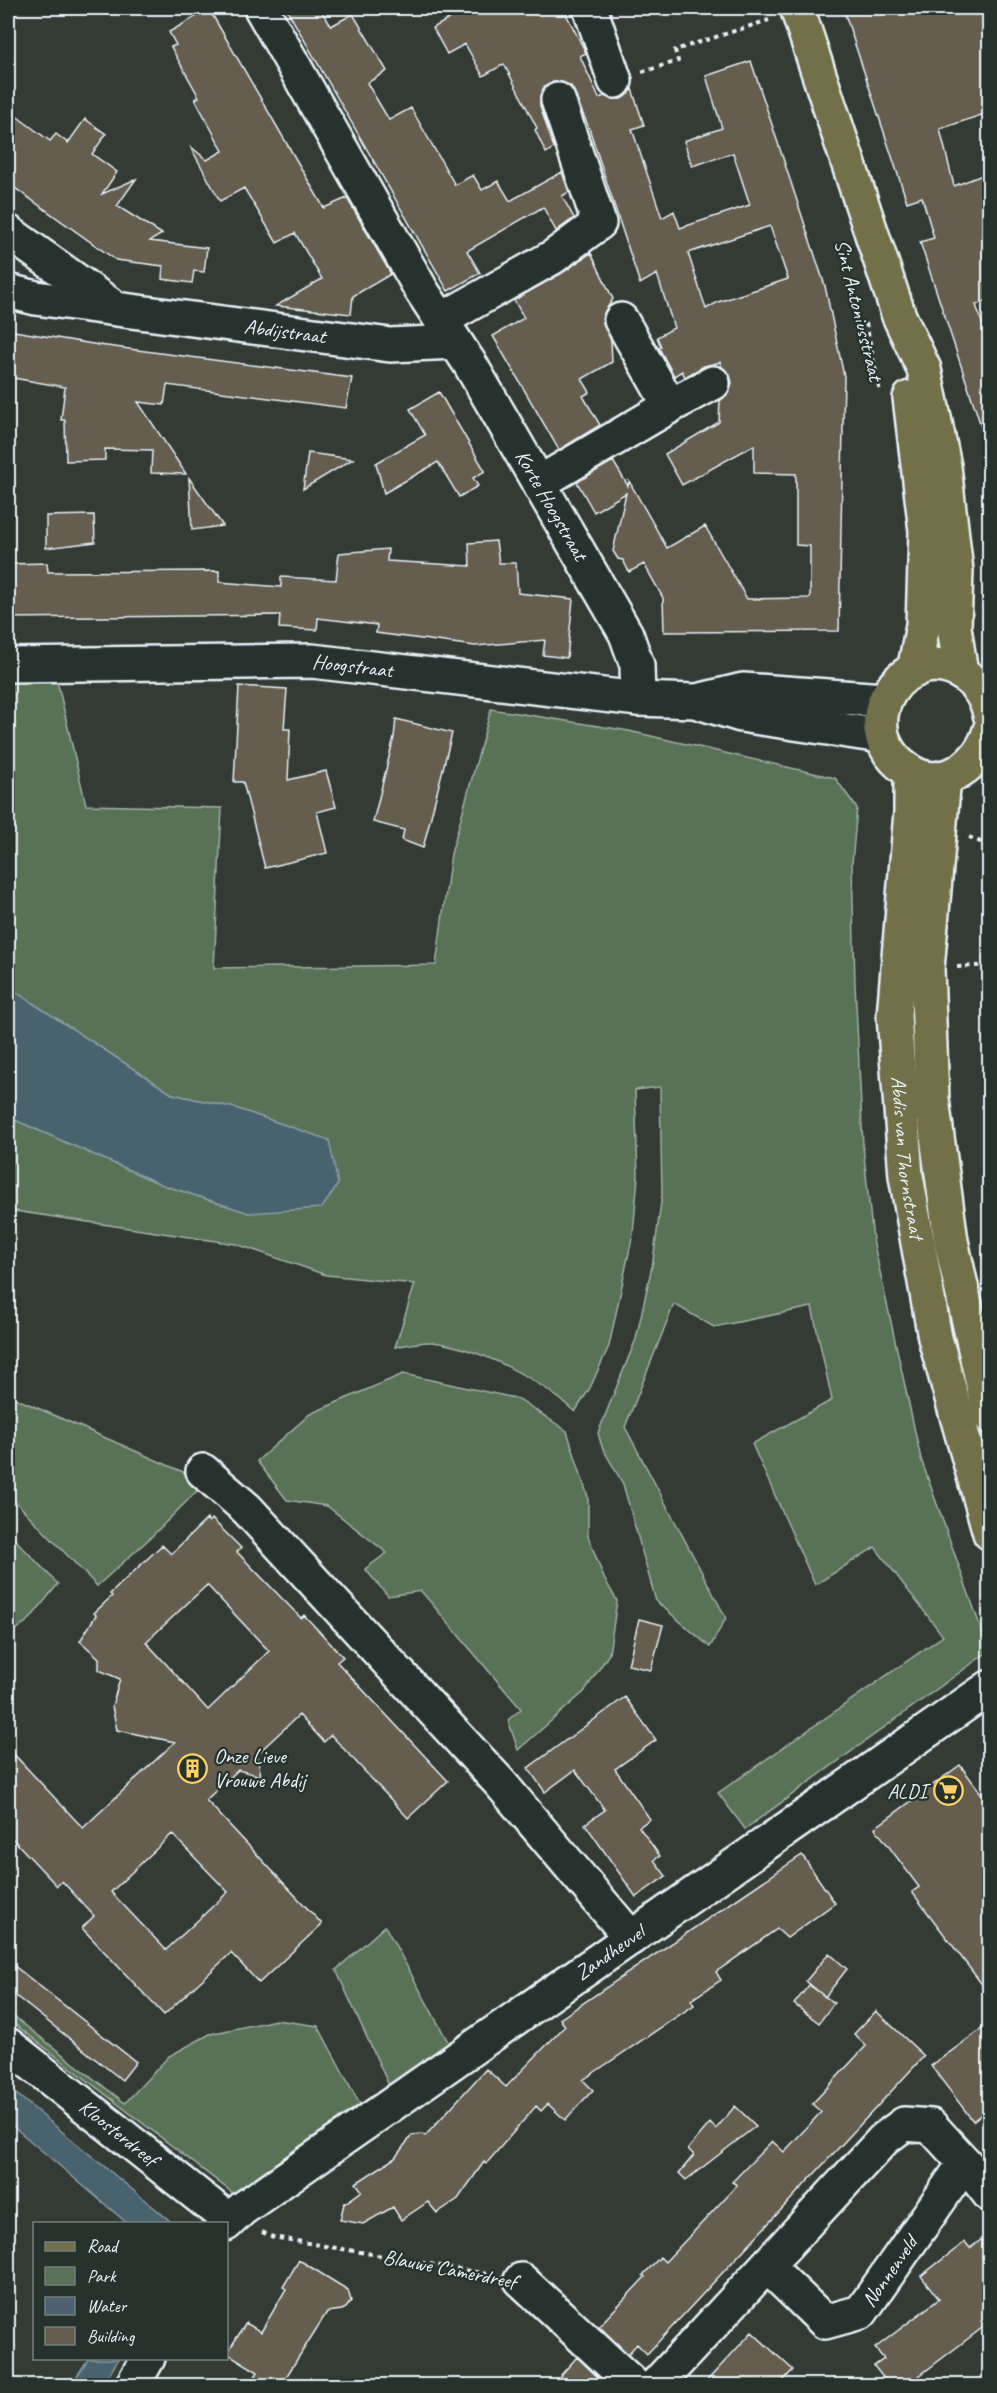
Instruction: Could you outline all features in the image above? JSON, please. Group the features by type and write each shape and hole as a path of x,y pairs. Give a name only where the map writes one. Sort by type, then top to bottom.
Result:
{"main road":[{"name":"Sint Antoniusstraat","path":"778,14 899,316 924,369 944,466 956,571 954,627 961,673"},
{"name":"Sint Antoniusstraat","path":"899,316 926,531 923,625 914,671"},
{"path":"986,747 970,766 944,777 922,776 911,772 892,758 881,736 880,718 884,700 892,687 914,671 930,667 946,668 961,673 974,683 984,696 989,712"},
{"name":"Abdis van Thornstraat","path":"911,772 910,831 894,1016 906,1176 935,1338 990,1533"},
{"name":"Abdis van Thornstraat","path":"944,777 927,969 932,1099 951,1241 990,1416"}],"street":[{"name":"Korte Hoogstraat","path":"261,8 422,291 539,483 626,634 637,665 639,699"},
{"path":"590,8 615,81"},
{"path":"448,331 599,223 558,100"},
{"name":"Abdijstraat","path":"8,232 116,309"},
{"name":"Abdijstraat","path":"8,291 36,298 390,345 448,331"},
{"path":"621,320 670,406"},
{"path":"539,483 713,383"},
{"name":"Hoogstraat","path":"8,664 312,661 639,699 695,701 741,715 881,736"},
{"name":"Hoogstraat","path":"695,701 743,690 884,700"},
{"path":"203,1471 247,1509 485,1767 631,1938"},
{"name":"Zandheuvel","path":"228,2222 252,2202 990,1687"},
{"name":"Kloosterdreef","path":"8,2044 228,2222"},
{"path":"655,2385 768,2267 884,2139 904,2124 931,2126 990,2195"},
{"name":"Nonnenveld","path":"768,2267 825,2322 861,2312 965,2163"},
{"name":"Blauwe Camerdreef","path":"520,2280 636,2385"},
{"path":"132,2385 147,2360"}],"path":[{"path":"615,81 678,61 675,50 778,14"},
{"path":"774,31 778,14"},
{"name":"Sint Antoniusstraat","path":"866,320 881,398"},
{"path":"968,837 990,846"},
{"path":"947,967 990,965"},
{"name":"Blauwe Camerdreef","path":"228,2222 273,2237 520,2280"}],"green space":[{"path":"8,676 56,676 86,805 222,808 214,968 436,965 451,854 491,709 629,731 835,778 857,808 852,863 855,984 863,1146 873,1240 921,1459 989,1651 745,1829 718,1793 943,1636 875,1547 815,1585 752,1444 832,1400 812,1307 714,1327 674,1304 625,1427 726,1618 710,1647 656,1601 623,1484 602,1447 598,1433 636,1339 653,1261 662,1195 660,1087 635,1090 638,1177 633,1234 609,1346 590,1388 575,1412 527,1377 470,1351 432,1342 395,1347 415,1284 326,1275 236,1244 8,1210 8,1117 163,1185 249,1213 328,1140 235,1108 172,1094 8,987"},
{"path":"403,1374 519,1399 567,1431 588,1497 588,1536 604,1578 617,1601 609,1654 584,1692 518,1750 508,1720 521,1709 421,1591 388,1596 365,1569 387,1553 327,1506 287,1500 257,1461 310,1414"},
{"path":"8,1395 206,1482 149,1539 97,1586 8,1494"},
{"path":"8,1532 58,1584 30,1619 8,1636"},
{"path":"385,1926 453,2051 392,2092 336,1970"},
{"path":"8,2012 125,2103 169,2056 210,2034 276,2020 318,2026 364,2112 238,2197 8,2019"}],"water":[{"path":"8,987 172,1094 235,1108 329,1140 338,1184 322,1208 249,1213 163,1185 8,1117"},
{"path":"8,2087 170,2222 126,2222 8,2122"},
{"path":"87,2360 118,2360 102,2385 71,2385"}],"building":[{"path":"286,8 320,8 331,26 353,14 387,71 367,83 389,120 411,108 455,185 473,175 482,190 498,181 510,201 562,172 569,192 562,196 574,218 556,231 543,207 467,251 480,273 448,291"},
{"path":"449,8 563,8 586,53 580,56 599,98 604,96 621,99 632,89 644,125 632,129 662,218 674,211 680,228 750,205 733,153 692,166 684,141 722,128 706,76 751,61 825,286 844,376 839,631 664,632 663,598 644,564 629,572 623,560 618,559 613,551 626,493 594,512 577,482 613,461 628,486 629,481 667,548 705,526 747,599 810,598 810,546 796,545 796,474 754,473 754,445 682,485 665,454 719,422 720,401 729,392 732,383 730,375 721,366 721,362 704,366 685,377 682,371 674,376 659,348 661,347 657,337 674,328 657,274 640,284 589,128 571,86 562,82 553,82 544,87 540,96 540,106 554,148 546,153 535,130 537,128 504,64 483,76 465,44 447,54 433,28 454,16","holes":["770,226 788,279 718,302 706,309 688,253"]},
{"path":"843,8 990,8 990,112 940,129 954,186 990,172 990,299 976,305 990,347 990,437 985,438 920,242 934,238 922,197 907,202"},
{"path":"209,9 324,208 347,198 391,274 353,296 351,314 276,306 322,279 295,233 277,243 244,188 220,201 190,146 207,160 223,151 195,99 199,97 171,47 176,45 169,32"},
{"path":"8,110 50,141 56,134 68,143 85,119 106,134 92,154 117,172 102,194 136,179 117,206 162,234 150,241 207,248 204,272 194,271 192,283 162,279 163,266 116,260 8,183"},
{"path":"591,253 613,299 602,319 611,341 612,362 582,379 590,392 583,396 600,425 559,450 493,336 524,318 514,300 562,273"},
{"path":"8,330 99,345 352,378 346,408 167,385 164,405 138,402 186,474 151,473 152,450 105,449 105,460 66,461 65,420 61,420 65,387 8,377"},
{"path":"439,392 485,471 473,478 478,486 459,497 438,462 384,493 376,463 425,435 410,409"},
{"path":"308,453 353,459 303,489"},
{"path":"189,478 223,526 192,530"},
{"path":"94,515 95,542 46,548 46,516"},
{"path":"496,541 499,563 516,563 518,593 573,599 567,658 543,655 545,640 475,646 376,633 377,625 318,618 317,630 279,628 280,615 8,618 8,564 47,563 48,572 219,571 219,582 281,587 281,577 336,580 339,553 388,549 387,561 470,566 469,543"},
{"path":"239,686 287,689 284,729 290,729 288,780 326,771 336,807 317,812 327,853 265,868 243,782 234,782"},
{"path":"396,719 452,733 423,848 402,840 404,830 373,822 394,737"},
{"name":"Onze Lieve Vrouwe Abdij","path":"207,1519 209,1522 212,1519 241,1548 237,1552 301,1618 304,1615 343,1657 337,1662 448,1781 408,1818 331,1735 324,1742 299,1715 257,1754 261,1776 238,1770 206,1800 322,1924 259,1983 231,1953 164,2015 82,1928 94,1916 62,1881 57,1886 8,1834 8,1748 83,1828 175,1742 117,1730 112,1706 120,1679 99,1670 99,1658 80,1641 96,1615 94,1613 112,1596 110,1594 162,1545 171,1554","holes":["207,1585 269,1651 208,1710 146,1642","172,1834 228,1892 166,1950 111,1892"]},
{"path":"639,1619 663,1625 651,1670 628,1665"},
{"path":"625,1697 656,1740 615,1769 650,1819 639,1827 660,1856 654,1860 666,1876 636,1897 585,1824 605,1810 575,1770 545,1792 528,1768"},
{"path":"960,1765 990,1805 990,1995 912,1892 919,1887 875,1828"},
{"path":"802,1855 835,1903 787,1938 777,1929 716,1972 721,1980 691,2000 694,2005 583,2080 593,2090 565,2120 548,2104 541,2111 536,2106 486,2164 484,2162 458,2199 437,2213 428,2202 401,2220 393,2207 363,2224 340,2220 344,2204 362,2191 356,2183 395,2158 412,2135 425,2136 486,2069 506,2087 565,2026 560,2019"},
{"path":"829,1953 847,1969 825,1997 806,1981"},
{"path":"8,1961 136,2062 122,2080 8,1990"},
{"path":"809,1985 834,2003 819,2023 794,2004"},
{"path":"876,2011 924,2056 647,2354 637,2344 628,2354 599,2326 645,2277 643,2275 660,2257 665,2262 701,2224 737,2185 732,2182 772,2141 784,2152 821,2112 812,2104 866,2046 854,2034"},
{"path":"990,2023 990,2107 973,2121 931,2066"},
{"path":"735,2106 756,2126 686,2180 679,2173 694,2155 688,2149 710,2123 716,2129"},
{"path":"990,2233 990,2322 907,2385 889,2385 874,2366 884,2359 875,2348 939,2299 921,2276 965,2242 970,2248"},
{"path":"299,2260 348,2290 351,2301 342,2310 327,2312 281,2385 250,2385 258,2372 228,2354 228,2351 246,2323 261,2332 286,2289 283,2287"},
{"path":"752,2332 793,2370 779,2385 703,2385"},
{"path":"577,2357 602,2381 598,2385 552,2385"}],"place":[{"name":"Onze Lieve Vrouwe Abdij","path":"193,1768"},
{"name":"ALDI","path":"948,1791"}]}
